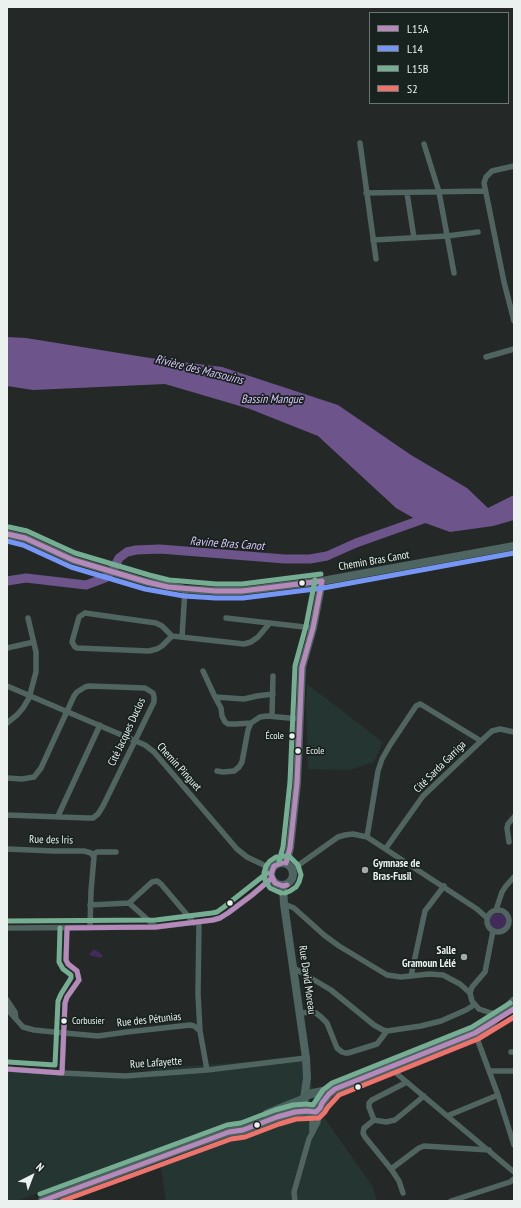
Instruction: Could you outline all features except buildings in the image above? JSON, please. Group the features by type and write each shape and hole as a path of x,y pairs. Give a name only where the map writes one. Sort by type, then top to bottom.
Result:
{"main road":[{"path":"42,1201 229,1132 242,1124 304,1099 306,1096 335,1088 390,1068 476,1033 491,1023 514,1002"},
{"path":"491,1023 495,1022 514,1009"},
{"path":"229,1132 244,1130 283,1115 314,1109 335,1088"},
{"path":"314,1094 320,1097 314,1109"},
{"path":"304,1099 303,1105 314,1109"},
{"path":"50,1201 62,1194"}],"street":[{"path":"360,143 376,259"},
{"path":"424,144 439,192 454,273"},
{"path":"514,166 492,171 486,177 484,183 504,282 514,321"},
{"path":"366,193 485,191"},
{"path":"407,193 414,238"},
{"path":"373,240 447,236 478,232"},
{"path":"486,357 514,349"},
{"name":"Chemin Bras Canot","path":"7,534 25,538 65,558 102,570 147,582 185,589 216,592 242,591 322,581 514,546"},
{"path":"286,863 290,848 297,783 302,667 313,628 322,581"},
{"path":"182,637 185,589"},
{"path":"172,636 162,646 157,649 149,650 77,648 74,647 72,642 78,617 85,613 156,624 162,626 172,636 244,644 251,642 258,637 268,624"},
{"path":"7,723 23,708 30,695 36,672 36,652 28,618"},
{"path":"226,618 313,628"},
{"path":"7,647 34,642"},
{"path":"203,671 221,708 222,716 228,724 251,722 260,717 272,716 300,719"},
{"path":"272,716 273,676"},
{"name":"Chemin Pinguet","path":"7,686 145,745 154,752 237,849 247,857 272,869"},
{"name":"Cité Jacques Duclos","path":"7,778 34,777 41,768 74,696 85,687 146,688 152,693 154,702 103,806 94,818 7,815"},
{"path":"215,698 244,700 257,696 273,694"},
{"name":"Cité Sarda Garriga","path":"367,837 378,771 382,759 416,706 420,704 422,705 481,741"},
{"path":"217,771 234,771 239,768 242,762 251,722"},
{"path":"58,816 100,725"},
{"name":"Cité Sarda Garriga","path":"386,848 423,796 492,731 500,728 514,732"},
{"path":"509,842 507,828 514,816"},
{"path":"293,869 338,837 353,834 367,837 386,848 477,908 487,918 488,927 495,932 504,931 509,926 510,919 503,911 500,898"},
{"name":"Rue des Iris","path":"7,849 84,851 92,855 97,852 116,852"},
{"path":"90,927 90,905 94,857 92,855"},
{"path":"286,863 293,869 293,879 287,885 278,885 272,878 272,869 278,864 286,863"},
{"path":"487,918 494,911 506,886 514,877"},
{"path":"7,928 156,927 213,920 220,918 252,895 272,878"},
{"path":"90,905 129,903 152,882 157,881 196,922 200,1031 207,1070"},
{"name":"Rue David Moreau","path":"283,886 284,904 306,1058 307,1078 304,1099"},
{"path":"411,976 425,911 444,886"},
{"path":"129,903 156,927"},
{"path":"284,904 294,908 324,935 339,946 387,975 401,977 429,974 443,975 460,984 470,993"},
{"path":"477,908 503,911"},
{"path":"62,1073 65,1003 79,980 77,971 68,964 66,960 67,928"},
{"path":"495,932 492,939 485,972 472,987 470,993 474,1006 491,1013 502,1013"},
{"path":"294,968 332,990 374,1025 387,1031 421,1026 441,1021 474,1006"},
{"path":"7,1000 15,1012 16,1019"},
{"name":"Rue des Pétunias","path":"7,1009 20,1025 26,1028 64,1033 98,1036 190,1025 200,1031"},
{"path":"300,1013 312,1012 321,1017 327,1023 337,1048 345,1053 377,1044 387,1031"},
{"path":"476,1033 514,1145"},
{"name":"Rue Lafayette","path":"7,1069 124,1076 207,1070 306,1058"},
{"path":"390,1068 514,1172"},
{"path":"489,1072 514,1071"},
{"name":"Rue David Moreau","path":"307,1078 314,1094"},
{"path":"374,1120 369,1103 407,1082"},
{"path":"447,1116 498,1095"},
{"path":"403,1193 399,1182 391,1169 365,1138 363,1133 364,1128 374,1120 386,1122 395,1120 424,1096"},
{"path":"312,1132 314,1109"},
{"path":"295,1201 294,1192 309,1139 318,1122 314,1109"},
{"path":"391,1169 419,1148 424,1146 489,1150"},
{"path":"451,1201 510,1182 514,1179"}],"shaded area":[{"path":"307,684 383,742 374,762 349,770 308,769 306,704"},
{"path":"498,913 504,916 507,922 504,928 498,931 492,928 489,922 492,916"},
{"path":"94,949 103,955 101,958 89,955"},
{"path":"303,1058 315,1095 16,1201 7,1201 7,1068 124,1076 160,1068"},
{"path":"314,1103 373,1187 377,1201 166,1201 161,1167"}],"water":[{"path":"7,337 26,338 150,358 222,367 338,405 411,455 467,488 488,508 514,495 514,520 493,526 450,532 417,520 396,508 318,436 250,409 165,384 33,390 7,386"}],"waterway":[{"name":"Ravine Bras Canot","path":"7,581 26,578 86,585 105,578 113,570 119,558 127,552 136,550 160,549 285,559 310,559 327,556 356,543 429,517"}],"transit line":[{"name":"L15B","path":"9,527 27,531 75,553 169,580 216,584 242,584 321,574"},
{"name":"L15A","path":"7,534 25,538 73,560 168,587 216,591 242,591 322,581"},
{"name":"L14","path":"7,541 23,545 71,567 145,589 184,596 216,598 243,598 323,588 514,553"},
{"name":"L15B","path":"279,861 283,847 290,782 295,666 306,626 315,580"},
{"name":"L15A","path":"286,863 290,848 297,783 302,667 313,628 322,581"},
{"name":"L15B","path":"281,893 270,888 265,880 264,873 266,866 270,861 276,857 287,856 298,865 301,875 296,887 285,893"},
{"name":"L15A","path":"282,863 274,866 271,874 275,883 283,886 287,885"},
{"name":"L15B","path":"7,921 156,920 212,913 217,912 224,907 267,873"},
{"name":"L15A","path":"67,928 156,927 213,920 228,913 272,878"},
{"name":"L15B","path":"8,1062 55,1065 58,1001 71,978 71,975 63,969 59,962 60,928"},
{"name":"L15A","path":"62,1073 65,1003 67,997 79,980 77,971 68,964 66,960 67,928"},
{"name":"L15B","path":"40,1194 227,1125 241,1123 293,1105 313,1105 323,1090 332,1083 472,1027 510,1003"},
{"name":"L15A","path":"42,1201 229,1132 243,1130 295,1112 316,1112 329,1094 335,1089 475,1033 514,1009"},
{"name":"S2","path":"62,1201 231,1139 245,1137 296,1119 319,1118 339,1095 478,1039 514,1017"},
{"name":"L15A","path":"7,1069 62,1073"}],"place":[{"name":"École","path":"292,736"},
{"name":"Ecole","path":"298,751"},
{"name":"Gymnase de Bras-Fusil","path":"365,870"},
{"name":"Salle Gramoun Lélé","path":"464,957"},
{"name":"Corbusier","path":"64,1021"}],"water label":[{"name":"Rivière des Marsouins","path":"199,370"},
{"name":"Bassin Mangue","path":"272,400"}]}
